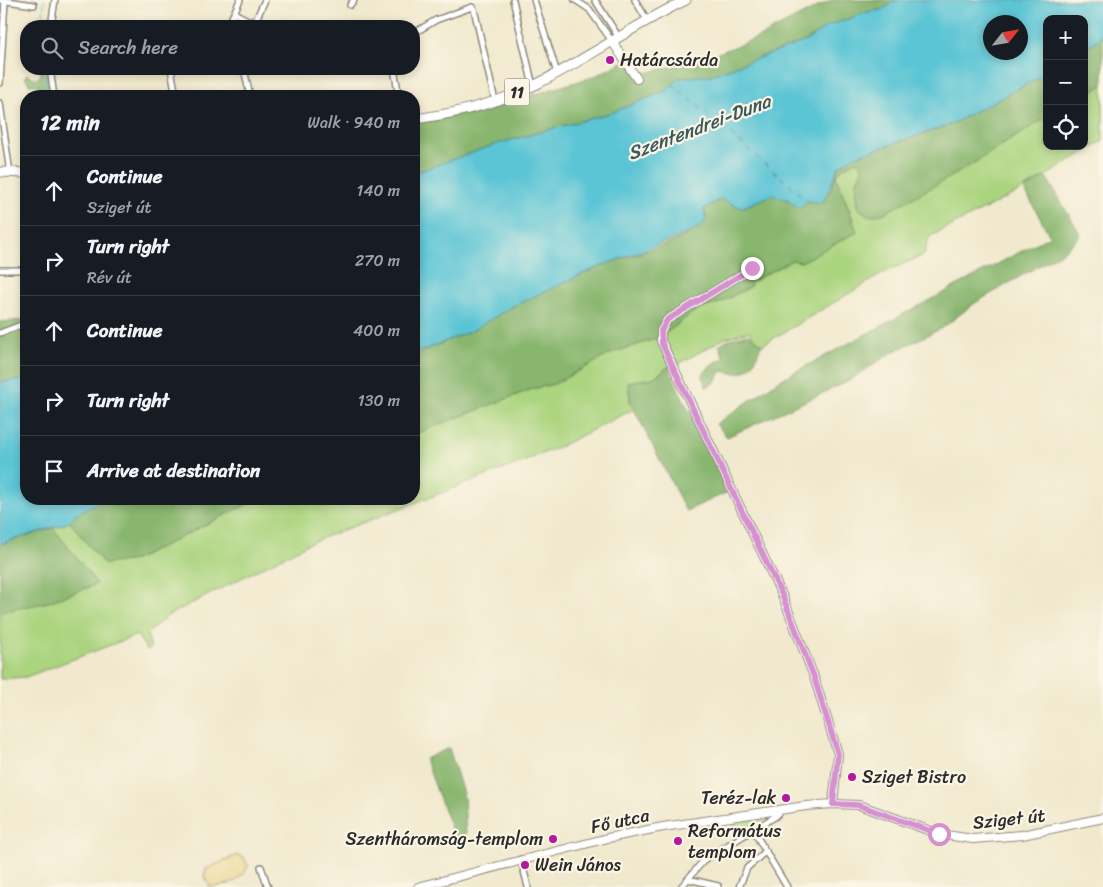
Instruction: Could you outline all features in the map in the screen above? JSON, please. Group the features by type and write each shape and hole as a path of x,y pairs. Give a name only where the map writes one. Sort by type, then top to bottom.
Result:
{"main road":[{"name":"11","path":"420,118 454,113 495,101 533,86 647,20 686,0"},
{"path":"615,39 637,79"},
{"path":"0,172 20,173"},
{"path":"752,268 667,320 661,331 661,341 785,602 834,738 838,760 833,804"},
{"name":"Fő utca","path":"418,887 521,859 654,829 833,804"},
{"name":"Sziget út","path":"833,804 858,805 939,834 973,839 1022,835 1103,818"}],"street":[{"path":"0,83 2,0 34,5"},
{"path":"52,20 55,0"},
{"path":"231,20 240,0"},
{"path":"255,20 265,0"},
{"path":"350,5 354,0"},
{"path":"513,0 533,86"},
{"path":"534,0 557,73"},
{"path":"575,0 589,9 615,39"},
{"path":"595,0 615,39"},
{"path":"635,0 647,20"},
{"path":"420,29 436,20 472,7 495,101"},
{"path":"234,13 246,20"},
{"path":"51,75 53,90"},
{"path":"172,75 175,90"},
{"path":"245,75 249,90"},
{"path":"395,75 398,90"},
{"path":"0,103 10,173"},
{"path":"0,270 20,270"},
{"path":"0,333 20,325"},
{"path":"681,887 705,859 781,811"},
{"path":"753,830 787,887"},
{"path":"739,887 747,868 766,851"},
{"path":"521,859 528,887"},
{"path":"261,867 268,887"},
{"path":"688,879 722,887"}],"green space":[{"path":"831,0 897,0 881,10 871,11 828,26 806,41 711,75 679,78 667,90 614,112 500,143 420,171 420,123 495,106 593,77 629,59 637,75 703,59 757,38"},
{"path":"1103,36 1103,85 1088,94 1088,60 1088,46"},
{"path":"29,75 36,79 47,75 48,90 39,90 41,86 29,84 25,77"},
{"path":"1043,75 1043,120 958,173 883,214 869,216 858,208 856,184 863,167 856,161 844,167 836,176 857,232 801,262 792,260 751,282 750,287 719,303 696,310 661,337 612,353 554,384 532,389 420,432 420,352 452,339 541,292 608,263 681,238 706,221 704,209 721,199 741,208 772,195 787,199 798,208 830,191 839,166 856,155 950,125"},
{"path":"1103,85 1103,141 1024,189 929,237 924,255 887,271 759,347 749,331 725,338 653,378 629,382 630,401 634,409 561,446 420,501 420,432 532,389 554,384 612,353 661,337 696,310 719,303 750,287 751,282 792,260 801,262 854,222 836,176 844,167 856,161 863,167 856,184 1008,140 1043,119 1043,150 1088,150 1088,94"},
{"path":"1046,177 1081,235 1064,251 975,303 942,328 891,353 847,382 727,437 716,424 778,381 1050,236 1024,189"},
{"path":"20,320 20,379 18,380 0,382 0,322"},
{"path":"748,334 761,343 753,364 744,372 731,373 722,371 714,383 706,387 702,375 712,364 724,358 719,345 727,340"},
{"path":"668,367 728,492 686,511 630,401 628,382 653,378"},
{"path":"93,505 245,505 135,560 104,564 70,522 74,514"},
{"path":"245,505 409,505 312,542 167,616 147,634 151,648 147,650 137,635 26,677 0,679 0,612 48,602 97,584 53,528 70,522 104,564 135,560"},
{"path":"53,528 97,584 48,602 0,612 0,544"},
{"path":"449,748 464,797 466,836 455,839 425,759"},
{"path":"773,814 735,839 732,821"}],"sand":[{"path":"237,855 244,858 248,866 242,876 227,884 210,887 204,876 206,869"}],"water":[{"name":"Szentendrei-Duna","path":"897,0 1103,0 1103,36 1088,46 1088,15 1043,15 1043,75 950,125 856,156 839,166 823,203 808,201 798,208 787,199 772,195 741,208 720,199 704,209 706,221 698,228 596,268 511,307 473,330 420,352 420,171 500,143 614,112 667,90 679,78 711,75 806,41 828,26 871,11 881,10"},
{"path":"20,379 20,505 94,505 75,514 70,522 0,544 0,382"}],"waterway":[{"path":"43,20 44,0"},
{"path":"45,75 46,90"}],"ferry route":[{"path":"672,84 808,201"}],"place":[{"name":"Határcsárda","path":"610,60"},
{"name":"Sziget Bistro","path":"852,777"},
{"name":"Teréz-lak","path":"786,798"},
{"name":"Szentháromság-templom","path":"553,839"},
{"name":"Református templom","path":"678,841"},
{"name":"Wein János","path":"525,865"}],"route":[{"path":"752,268 667,320 661,331 661,341 783,597 814,677 838,754 833,804 858,805 939,834"}]}
